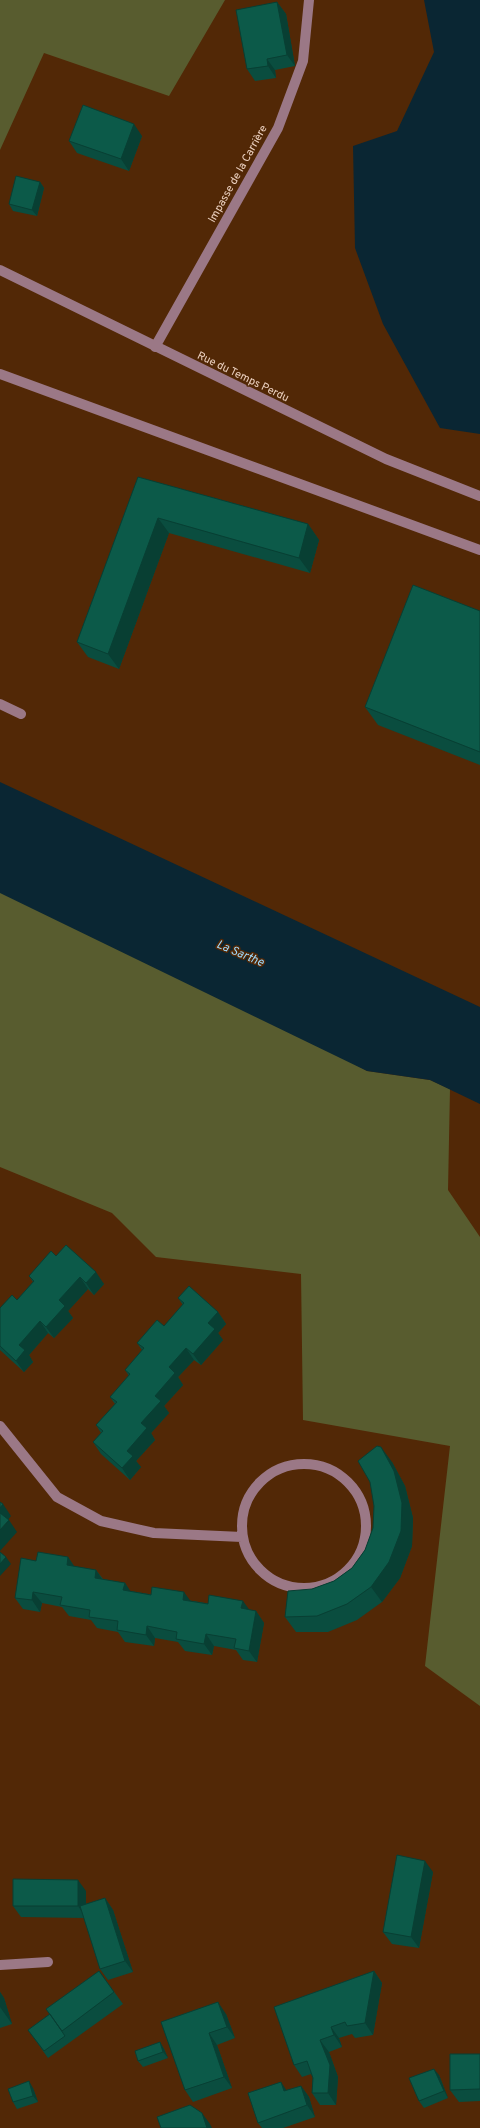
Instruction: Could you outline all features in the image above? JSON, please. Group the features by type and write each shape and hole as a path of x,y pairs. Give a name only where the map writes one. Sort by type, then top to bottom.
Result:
{"street":[{"name":"Impasse de la Carrière","path":"155,347 278,128 302,61 309,0"},
{"name":"Rue du Temps Perdu","path":"0,270 386,459 480,496"},
{"path":"0,374 480,550"},
{"path":"0,704 21,714"},
{"path":"0,1426 57,1497 101,1521 154,1533 242,1537"},
{"path":"296,1464 317,1465 335,1473 351,1486 362,1503 366,1523 364,1544 355,1562 340,1577 321,1586 300,1589 280,1584 262,1573 249,1557 242,1537 242,1517 248,1498 260,1482 277,1470 296,1464"},
{"path":"0,1965 48,1962"}],"green space":[{"path":"0,0 225,0 169,96 44,53 0,150"},
{"path":"0,863 367,1071 430,1080 450,1089 448,1190 480,1237 480,1706 425,1666 450,1446 303,1420 301,1274 156,1257 112,1213 0,1167"}],"water":[{"path":"424,0 480,0 480,434 440,428 383,324 355,248 353,146 397,131 434,52"},
{"name":"La Sarthe","path":"0,782 480,1007 480,1104 430,1080 367,1071 0,893"}],"building":[{"path":"277,2 287,55 267,59 268,66 247,69 236,10"},
{"path":"83,105 134,124 121,159 69,141"},
{"path":"16,176 40,182 32,210 9,204"},
{"path":"138,477 308,524 299,558 158,518 108,654 77,642"},
{"path":"413,585 480,611 480,752 365,707"},
{"path":"66,1245 96,1272 86,1283 80,1277 59,1300 65,1306 46,1327 40,1321 19,1345 25,1350 16,1361 0,1346 0,1308 12,1295 17,1300 34,1281 29,1276 51,1251 56,1256"},
{"path":"189,1286 218,1312 208,1323 215,1329 193,1354 186,1348 169,1367 175,1373 155,1396 161,1401 141,1423 147,1428 127,1451 133,1456 122,1468 93,1442 103,1431 96,1425 117,1402 110,1397 130,1374 125,1370 144,1348 137,1343 157,1320 164,1326 184,1303 178,1298"},
{"path":"377,1446 381,1447 394,1471 402,1503 401,1531 389,1562 371,1587 347,1604 317,1616 285,1617 288,1591 312,1589 334,1581 352,1568 365,1550 373,1528 374,1506 370,1482 358,1461"},
{"path":"0,1513 9,1520 0,1530"},
{"path":"0,1552 6,1557 0,1564"},
{"path":"38,1552 68,1557 67,1565 96,1570 95,1578 125,1583 123,1590 151,1595 152,1587 184,1592 183,1600 208,1604 209,1595 243,1601 241,1608 256,1611 249,1651 234,1648 236,1639 206,1634 204,1644 176,1639 177,1632 147,1626 146,1635 117,1630 118,1621 89,1617 90,1610 60,1605 62,1597 33,1592 32,1600 15,1598 21,1558 36,1561"},
{"path":"397,1855 425,1861 411,1937 383,1932"},
{"path":"13,1879 78,1880 78,1906 13,1906"},
{"path":"105,1898 125,1961 100,1969 80,1906"},
{"path":"99,1971 114,1992 62,2031 46,2009"},
{"path":"374,1971 365,2023 347,2026 345,2022 331,2027 334,2035 320,2040 330,2065 328,2093 312,2093 313,2078 307,2061 294,2065 274,2007"},
{"path":"218,2002 227,2027 209,2033 224,2077 185,2090 161,2022"},
{"path":"50,2014 65,2036 44,2051 28,2030"},
{"path":"160,2042 163,2052 138,2061 135,2051"},
{"path":"450,2054 480,2054 480,2089 450,2090"},
{"path":"434,2069 444,2091 419,2101 409,2078"},
{"path":"29,2081 33,2096 13,2102 8,2089"},
{"path":"281,2082 284,2091 301,2086 307,2105 258,2123 248,2093"},
{"path":"190,2105 202,2113 207,2128 161,2128 157,2117"}]}
